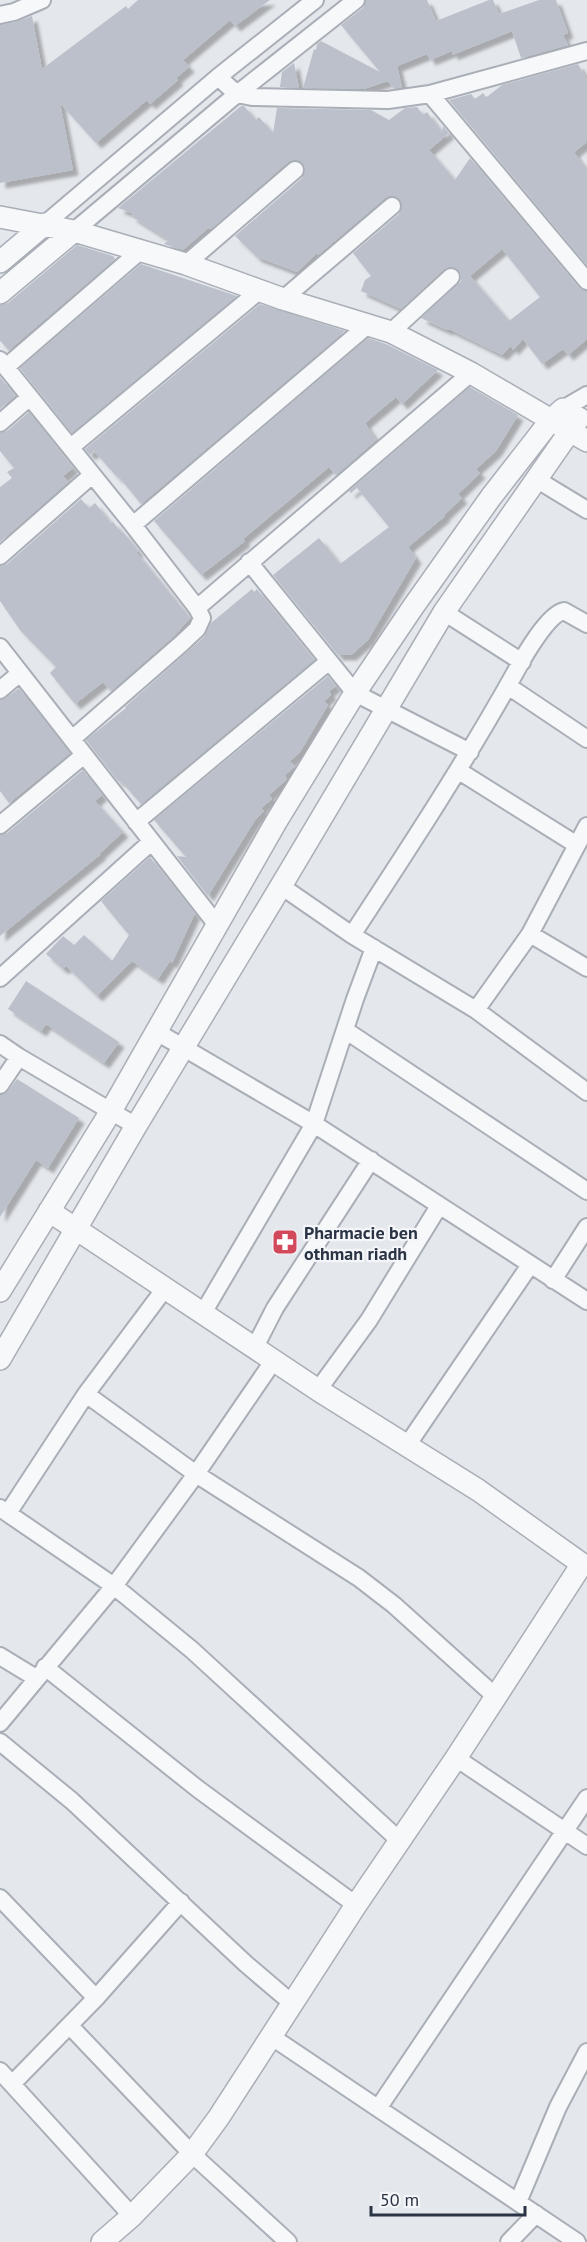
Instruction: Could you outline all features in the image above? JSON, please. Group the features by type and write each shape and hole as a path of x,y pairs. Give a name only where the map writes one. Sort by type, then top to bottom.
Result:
{"street":[{"path":"0,15 14,12 42,0"},
{"path":"0,262 218,77 315,0"},
{"path":"0,293 237,94 356,0"},
{"path":"218,77 237,94 265,98 388,100 430,94 587,51"},
{"path":"430,94 587,281"},
{"path":"186,264 295,170"},
{"path":"283,299 392,206"},
{"path":"0,217 74,231 186,264 283,299 391,332 524,403 576,417"},
{"path":"72,739 197,629 202,618 197,608 133,525 3,364 139,252"},
{"path":"391,332 451,277"},
{"path":"71,447 259,291"},
{"path":"133,525 368,326"},
{"path":"197,608 471,373"},
{"path":"0,423 30,397"},
{"path":"0,1359 136,1126 444,612 576,417"},
{"path":"0,1291 111,1111 217,924 355,693 412,607 471,525 576,417"},
{"path":"0,556 92,475"},
{"path":"536,479 587,510"},
{"path":"249,562 355,693 470,752"},
{"path":"444,612 522,662"},
{"path":"352,935 459,771 522,662 552,619 560,612 568,612 587,624"},
{"path":"0,647 217,924"},
{"path":"136,822 328,662"},
{"path":"0,690 20,673"},
{"path":"508,686 587,739"},
{"path":"0,825 84,755"},
{"path":"459,771 577,845"},
{"path":"476,1011 530,934 587,827"},
{"path":"0,978 151,842"},
{"path":"281,886 352,935 476,1011 587,1092"},
{"path":"530,934 587,968"},
{"path":"203,1313 314,1124 374,948"},
{"path":"345,1030 587,1191"},
{"path":"155,1031 314,1124 587,1301"},
{"path":"0,1044 136,1126"},
{"path":"0,1085 19,1057"},
{"path":"255,1347 275,1308 371,1160"},
{"path":"318,1390 369,1320 439,1206"},
{"path":"49,1211 318,1390 408,1444 585,1562 356,1905 272,2037 192,2154 132,2216 102,2242"},
{"path":"553,1280 587,1227"},
{"path":"408,1444 530,1264"},
{"path":"166,1287 86,1394 4,1510 114,1586 192,1650 399,1840"},
{"path":"0,1723 114,1586 196,1474 274,1360"},
{"path":"86,1394 196,1474 359,1578 394,1605 495,1696"},
{"path":"0,1656 41,1672 356,1905"},
{"path":"0,1743 72,1801 246,1964 293,2004"},
{"path":"456,1758 587,1846"},
{"path":"379,2107 587,1798"},
{"path":"0,1898 96,1998"},
{"path":"12,2084 96,1998 181,1902"},
{"path":"70,2026 192,2154 288,2242"},
{"path":"272,2037 577,2242"},
{"path":"518,2202 558,2108 587,2052"},
{"path":"0,2071 132,2216"},
{"path":"510,2242 536,2214"}],"building":[{"path":"138,0 270,0 235,26 230,20 183,60 189,67 176,78 178,80 150,104 147,100 96,143 60,103 73,170 0,183 0,25 32,16 42,69 126,6 128,9"},
{"path":"366,0 427,0 436,21 489,0 493,0 499,14 539,0 556,0 568,33 563,35 568,45 521,58 512,31 452,55 452,51 430,60 427,54 397,66 402,87 394,89 388,81 364,89 303,88 314,49 316,50 317,44 321,41 380,72 341,25 363,8"},
{"path":"294,63 299,88 280,87 282,72"},
{"path":"578,64 587,80 587,142 574,152 587,171 587,265 449,100 471,94 475,99 483,93 486,97 502,85"},
{"path":"241,106 244,106 256,120 259,117 273,133 277,108 371,110 389,120 405,108 417,107 423,115 427,112 442,133 443,126 449,133 429,150 455,180 470,158 579,288 587,291 587,339 568,355 563,349 542,364 523,339 513,350 511,346 502,355 421,318 461,281 461,274 454,267 444,269 401,309 361,291 365,280 371,276 353,253 399,214 402,204 395,196 385,198 297,272 257,257 235,236 302,178 305,167 298,160 288,162 211,229 208,228 183,250 164,244 169,240 131,216 134,214 118,208","holes":["502,249 540,297 509,321 470,276"]},
{"path":"77,245 113,256 115,259 9,350 0,341 0,305 8,303"},
{"path":"141,264 237,296 72,433 20,368"},
{"path":"260,304 345,331 141,504 94,451 90,455 85,449"},
{"path":"368,338 386,344 438,370 402,404 396,397 365,423 376,440 336,475 329,467 243,539 245,541 201,575 154,521"},
{"path":"0,377 15,396 0,409"},
{"path":"470,387 518,415 496,451 476,469 480,473 458,494 462,498 445,516 408,547 416,558 368,640 351,655 338,655 273,575 319,538 340,564 389,527 357,488 351,493 349,491"},
{"path":"29,412 73,468 63,476 68,482 0,542 0,487 12,478 7,472 14,468 0,451 0,433 7,431"},
{"path":"81,499 89,508 95,503 111,523 113,522 123,532 138,551 136,552 190,618 174,636 111,691 103,682 75,704 50,673 56,667 20,630 0,601 0,566 7,564"},
{"path":"252,589 254,592 257,589 314,660 141,804 120,780 118,781 86,740 126,708 204,637 211,623"},
{"path":"328,676 336,686 329,691 331,695 324,701 328,705 300,752 290,761 295,766 285,775 287,779 269,795 272,799 261,808 264,811 255,820 208,896 177,856 186,857 154,820"},
{"path":"19,688 70,753 9,803 0,791 0,700"},
{"path":"83,770 102,795 95,801 123,832 99,854 101,854 0,936 0,835 7,833"},
{"path":"150,857 196,915 172,963 170,961 158,979 132,961 97,996 66,966 63,969 46,954 63,936 74,945 84,935 112,961 129,935 101,901"},
{"path":"26,981 119,1042 104,1063 46,1024 41,1031 8,1009"},
{"path":"17,1079 79,1118 48,1168 36,1160 0,1217 0,1095 8,1091"}],"place":[{"name":"Pharmacie ben othman riadh","path":"285,1242"}]}
